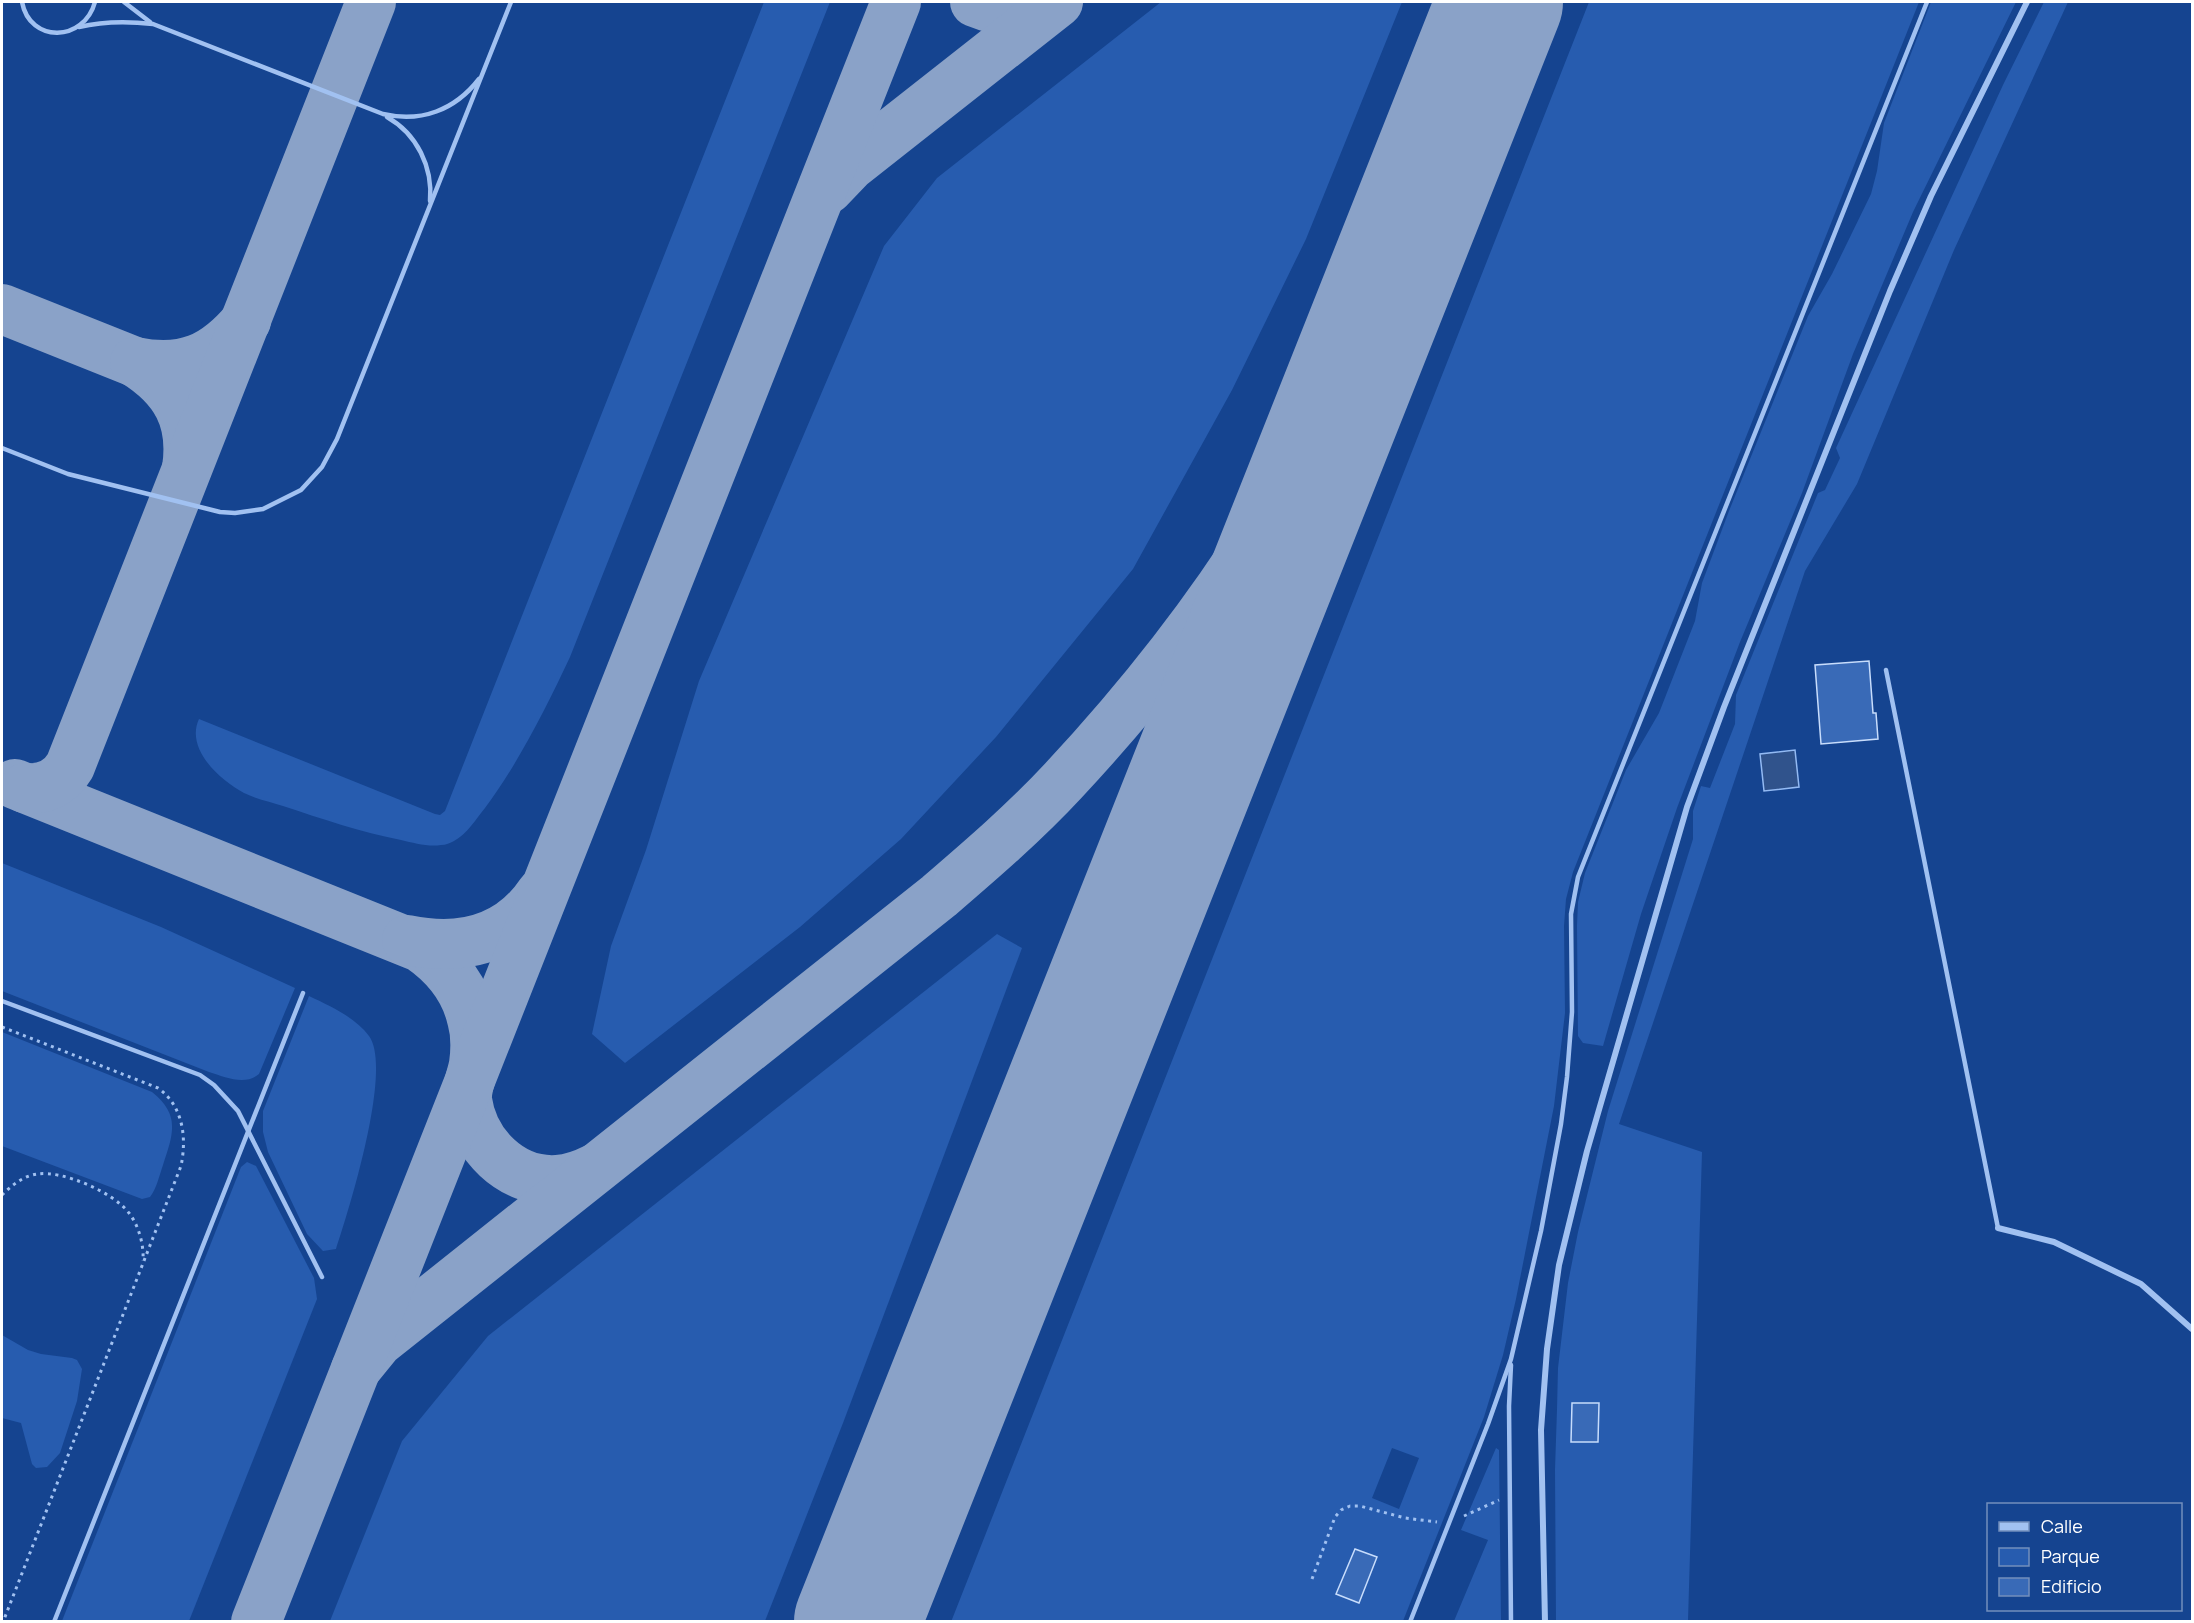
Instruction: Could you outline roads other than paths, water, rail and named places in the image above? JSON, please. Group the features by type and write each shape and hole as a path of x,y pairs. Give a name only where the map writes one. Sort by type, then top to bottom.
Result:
{"street":[{"path":"1545,1622 1541,1430 1547,1349 1559,1265 1587,1151 1687,807 1724,708 1890,291 1931,196 2027,2"},
{"path":"1998,1228 2054,1242 2141,1284 2193,1329"}],"lane":[{"path":"21,2 26,15 34,25 44,31 68,32 100,22 125,20 153,24 382,114 403,128 422,153 430,187 430,208"},
{"path":"79,27 92,12 95,2"},
{"path":"124,2 153,24"},
{"path":"2,448 68,474 220,512 249,512 263,509 288,497 312,480 338,439 511,2"},
{"path":"1410,1622 1488,1424 1511,1359 1541,1231 1563,1112 1572,1012 1571,914 1578,877 1927,2"},
{"path":"382,114 405,117 438,112 462,97 482,74"},
{"path":"1886,670 1998,1228"},
{"path":"54,1622 303,993"},
{"path":"2,1001 200,1076 214,1085 226,1096 247,1130 322,1277"},
{"path":"1511,1359 1509,1406 1511,1622"}]}
